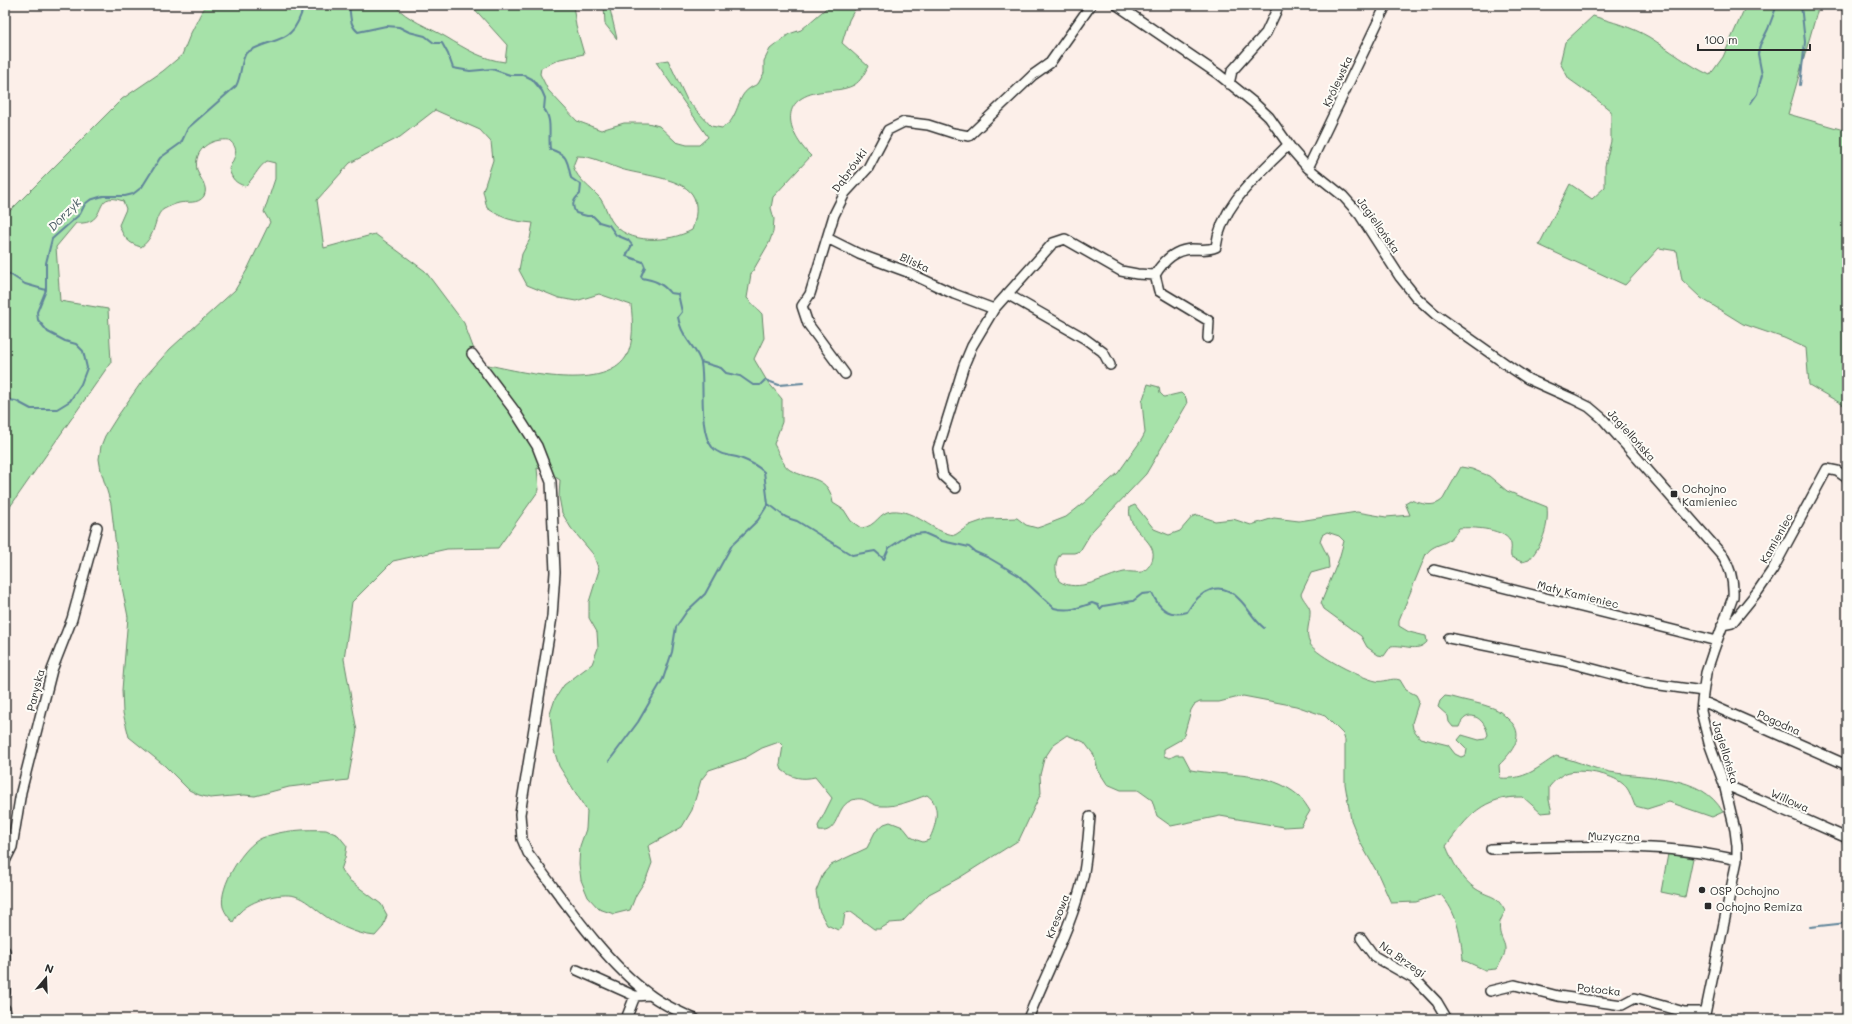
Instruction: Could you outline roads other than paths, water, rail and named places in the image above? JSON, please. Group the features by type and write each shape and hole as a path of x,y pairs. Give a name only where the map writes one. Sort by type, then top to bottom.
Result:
{"street":[{"name":"Dąbrówki","path":"845,374 808,324 802,306 810,294 834,215 845,193 868,168 888,130 904,122 928,125 969,136 1033,75 1050,63 1091,5"},
{"name":"Jagiellońska","path":"1117,5 1229,84 1254,103 1269,117 1288,144 1308,168 1343,196 1360,215 1400,277 1416,297 1435,314 1528,379 1573,399 1589,408 1602,418 1723,556 1731,568 1734,585 1733,597 1717,641 1703,691 1701,711 1709,743 1724,784 1735,830 1737,860 1704,1016"},
{"path":"1229,84 1232,71 1266,34 1279,5"},
{"name":"Królewska","path":"1308,168 1386,5"},
{"path":"1208,338 1209,321 1158,291 1154,275 1161,264 1180,250 1206,251 1216,247 1224,219 1236,200 1288,144"},
{"name":"Bliska","path":"827,238 859,254 905,271 954,294 994,309"},
{"path":"956,488 943,476 938,449 964,365 972,346 994,309 1053,243 1065,239 1121,271 1154,275"},
{"path":"1007,294 1084,338 1103,352 1110,365"},
{"path":"472,354 514,410 537,446 551,482 555,572 552,617 520,814 522,839 528,853 587,931 621,970 649,995 695,1019"},
{"name":"Kamieniec","path":"1722,625 1732,623 1758,591 1773,569 1827,469 1837,471 1847,478"},
{"name":"Paryska","path":"5,861 12,847 21,792 52,670 72,618 96,527"},
{"name":"Mały Kamieniec","path":"1434,570 1717,641"},
{"path":"1449,638 1563,661 1646,683 1703,691"},
{"name":"Pogodna","path":"1702,701 1847,765"},
{"name":"Willowa","path":"1724,784 1847,838"},
{"name":"Kresowa","path":"1028,1019 1041,983 1071,917 1083,876 1090,817"},
{"name":"Muzyczna","path":"1491,849 1583,847 1665,849 1720,856 1737,860"},
{"name":"Na Brzegi","path":"1361,938 1374,956 1416,980 1437,1002 1447,1019"},
{"path":"5,951 5,993"},
{"path":"577,970 635,996 649,995"},
{"name":"Potocka","path":"1490,991 1515,985 1558,996 1622,1005 1635,998 1704,1016"},
{"path":"626,1019 635,996"},
{"path":"5,1009 7,1019"}],"waterway":[{"name":"Dorzyk","path":"5,404 9,400 16,401 31,409 57,409 70,401 81,384 87,368 83,351 76,344 65,341 48,332 38,320 37,312 46,290 46,263 52,239 80,214 85,204 90,200 103,196 125,196 133,194 142,187 160,158 181,143 188,128 236,86 246,53 288,35 299,19 304,5"},
{"path":"349,5 351,20 353,26 358,32 386,26 399,27 409,32 425,36 434,43 442,43 453,68 470,71 492,69 510,75 524,75 532,79 542,91 545,98 544,109 547,113 549,123 550,149 564,156 571,178 581,185 580,194 574,203 576,213 593,216 599,222 609,225 616,235 628,240 632,245 626,256 643,262 645,267 641,276 642,278 658,282 670,293 678,294 682,312 678,317 680,326 698,355 701,363 703,419 705,430 712,447 722,454 750,462 764,472 768,504 758,520 732,545 705,594 687,611 676,627 672,652 663,679 638,722 609,761"},
{"path":"1750,104 1757,94 1762,75 1758,54 1760,45 1777,5"},
{"path":"1800,85 1805,42 1801,5"},
{"path":"5,271 25,284 46,290"},
{"path":"701,362 721,368 726,373 740,376 753,385 760,385 765,380 779,385 803,383"},
{"path":"768,504 784,516 797,521 852,555 875,551 884,559 889,548 908,535 924,533 942,541 969,547 975,552 989,558 1018,575 1054,608 1078,608 1092,603 1098,605 1100,609 1103,606 1133,601 1142,594 1152,593 1161,607 1165,610 1181,613 1187,612 1204,593 1210,590 1218,589 1232,593 1243,603 1264,628"},
{"path":"1810,927 1847,923"}],"place":[{"name":"Ochojno Kamieniec","path":"1674,494"},
{"name":"OSP Ochojno","path":"1702,890"},
{"name":"Ochojno Remiza","path":"1708,906"}]}
